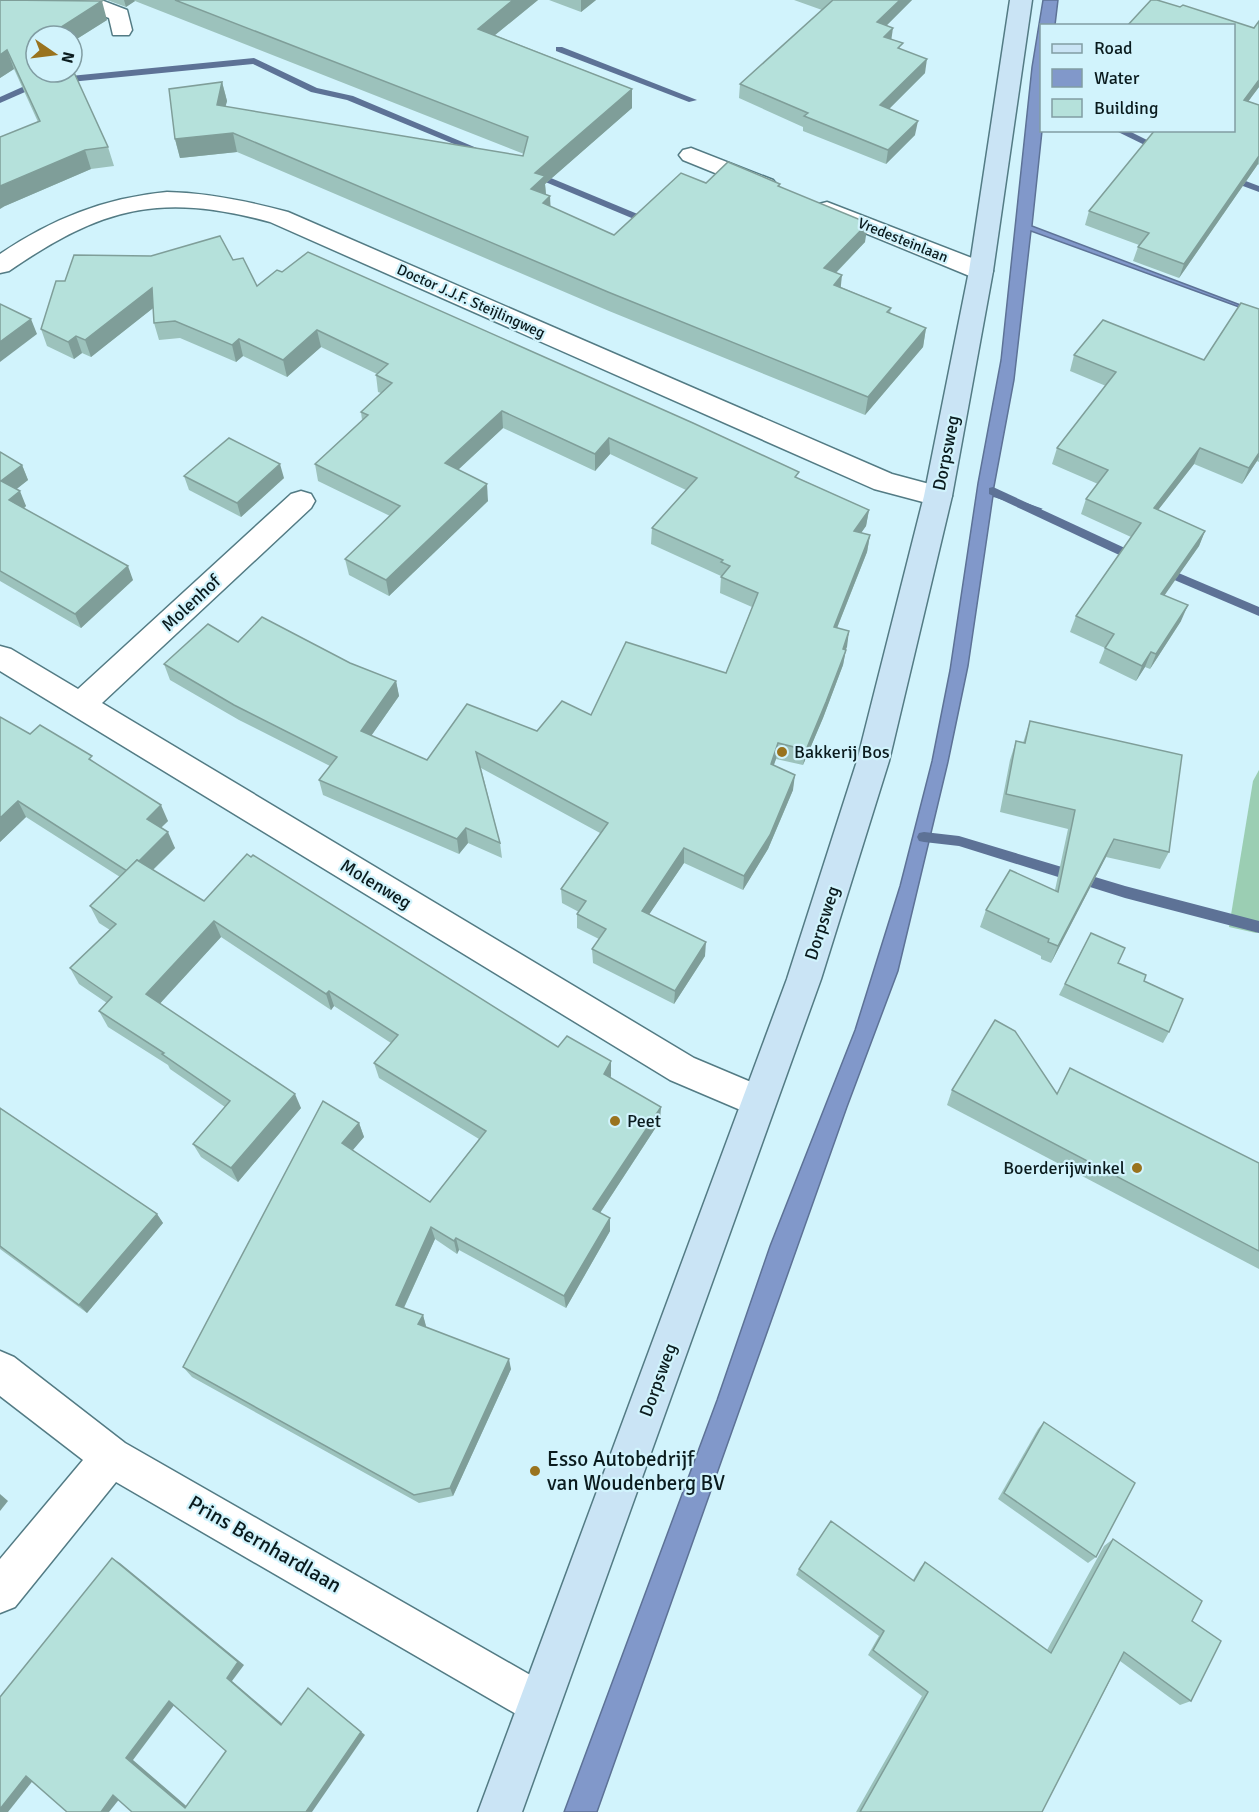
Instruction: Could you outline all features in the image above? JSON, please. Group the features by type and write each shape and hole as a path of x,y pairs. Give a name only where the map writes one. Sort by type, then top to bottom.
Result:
{"street":[{"path":"83,0 119,15 121,30"},
{"name":"Dorpsweg","path":"500,1812 538,1703 668,1355 757,1101 804,979 873,761 938,496 981,271 1021,0"},
{"name":"Vredesteinlaan","path":"691,155 981,271"},
{"name":"Doctor J.J.F. Steijlingweg","path":"0,265 64,223 101,210 166,198 201,198 240,204 279,216 884,482 938,496"},
{"name":"Molenhof","path":"80,705 301,501"},
{"name":"Molenweg","path":"0,657 682,1069 757,1101"},
{"name":"Prins Bernhardlaan","path":"0,1371 111,1457 538,1703"},
{"path":"0,1592 111,1457"}],"green space":[{"path":"1259,770 1259,932 1256,933 1229,927 1253,781"}],"water":[{"path":"1043,0 1058,0 1055,24 1040,24 1040,132 1042,132 1032,226 1243,306 1242,308 1031,231 1014,380 993,492 1041,509 1038,511 993,496 968,666 948,762 898,971 847,1107 597,1812 564,1812 717,1400 770,1246 855,1030 900,886 932,761 950,670 978,483 1001,360 1032,67"}],"building":[{"path":"0,0 102,1 66,24 24,24 24,84 79,84 108,147 85,150 0,186 0,137 40,121 7,50 0,55"},
{"path":"175,0 513,0 478,29 632,89 535,173 545,176 531,189 550,196 543,203 614,235 681,173 706,183 728,162 780,184 778,186 868,223 824,268 842,275 834,285 891,308 887,312 926,328 868,397 608,292 233,133 175,139 169,89 222,82 217,105 523,156 528,137"},
{"path":"833,0 900,0 877,22 893,28 884,37 903,43 898,48 927,59 880,105 918,121 888,150 804,116 808,113 740,84"},
{"path":"1151,0 1180,7 1183,5 1254,28 1259,21 1259,80 1244,100 1259,105 1259,156 1184,264 1138,247 1149,233 1089,211 1153,132 1235,132 1235,24 1129,24"},
{"path":"220,236 233,260 243,258 257,286 277,270 282,272 308,252 693,423 799,472 795,477 869,510 854,531 870,535 834,627 849,631 843,649 846,650 826,702 806,750 778,743 771,764 795,775 770,835 744,876 684,848 642,911 706,942 675,991 592,949 606,929 577,914 586,901 561,889 608,823 476,752 500,843 466,828 457,839 319,780 337,757 234,705 164,664 208,624 238,642 262,617 350,663 396,681 361,731 427,760 467,704 537,731 562,701 591,715 626,642 726,673 758,593 721,577 730,566 721,562 723,560 652,528 697,478 609,438 595,454 502,411 445,463 487,484 386,580 345,559 400,506 315,464 368,415 361,412 392,383 376,375 388,364 317,330 283,360 239,339 232,345 175,321 154,323 152,288 85,340 76,336 68,342 41,329 56,281 65,281 74,255 151,256"},
{"path":"1241,303 1259,309 1259,453 1249,468 1200,448 1154,508 1205,531 1161,594 1188,605 1156,654 1151,652 1142,666 1105,648 1114,634 1076,616 1141,523 1086,499 1108,470 1057,448 1116,372 1074,355 1103,320 1204,360"},
{"path":"0,304 31,319 0,342"},
{"path":"229,438 280,464 237,503 184,476"},
{"path":"0,452 22,465 1,481 20,491 9,500 128,566 75,614 0,571"},
{"path":"0,717 30,734 40,725 92,756 89,759 161,805 147,819 168,832 127,871 18,801 0,818"},
{"path":"1030,721 1182,755 1169,852 1114,839 1058,946 1048,942 1049,939 986,910 1010,870 1058,892 1075,810 1006,794 1016,741 1025,743"},
{"path":"247,854 251,857 253,855 558,1047 567,1036 611,1061 604,1074 661,1107 593,1209 610,1218 564,1296 456,1238 454,1241 431,1227 396,1305 423,1315 418,1324 509,1359 450,1488 414,1495 183,1367 323,1101 359,1123 342,1143 430,1202 486,1131 374,1063 398,1035 329,991 326,994 214,921 146,994 295,1094 231,1168 193,1144 230,1101 162,1054 164,1053 99,1011 112,997 70,968 116,924 90,906 137,860 204,901"},
{"path":"1091,933 1125,948 1118,963 1146,975 1144,981 1183,999 1169,1032 1065,984"},
{"path":"995,1020 1015,1031 1057,1094 1070,1068 1259,1163 1259,1251 952,1090"},
{"path":"0,1108 157,1214 79,1305 0,1246"},
{"path":"1044,1422 1135,1483 1096,1557 1004,1493"},
{"path":"831,1521 914,1581 925,1562 1051,1653 1113,1539 1202,1601 1192,1621 1221,1641 1191,1701 1124,1652 1042,1812 860,1812 928,1692 873,1650 884,1631 799,1569"},
{"path":"112,1558 238,1662 227,1678 281,1725 308,1688 361,1732 306,1812 132,1812 113,1795 101,1812 67,1812 26,1776 0,1809 0,1697","holes":["169,1701 226,1751 185,1808 126,1758"]}],"waterway":[{"path":"559,49 692,100"},
{"path":"84,78 254,61 314,90 350,98 486,154"},
{"path":"0,100 36,84"},
{"path":"1122,132 1160,149"},
{"path":"534,174 637,217"},
{"path":"1227,177 1259,189"},
{"path":"993,491 1136,558"},
{"path":"1162,570 1259,612"},
{"path":"924,837 959,841 1125,892 1259,927"}],"place":[{"name":"Bakkerij Bos","path":"782,752"},
{"name":"Peet","path":"615,1121"},
{"name":"Boerderijwinkel","path":"1137,1168"},
{"name":"Esso Autobedrijf van Woudenberg BV","path":"535,1471"}]}
